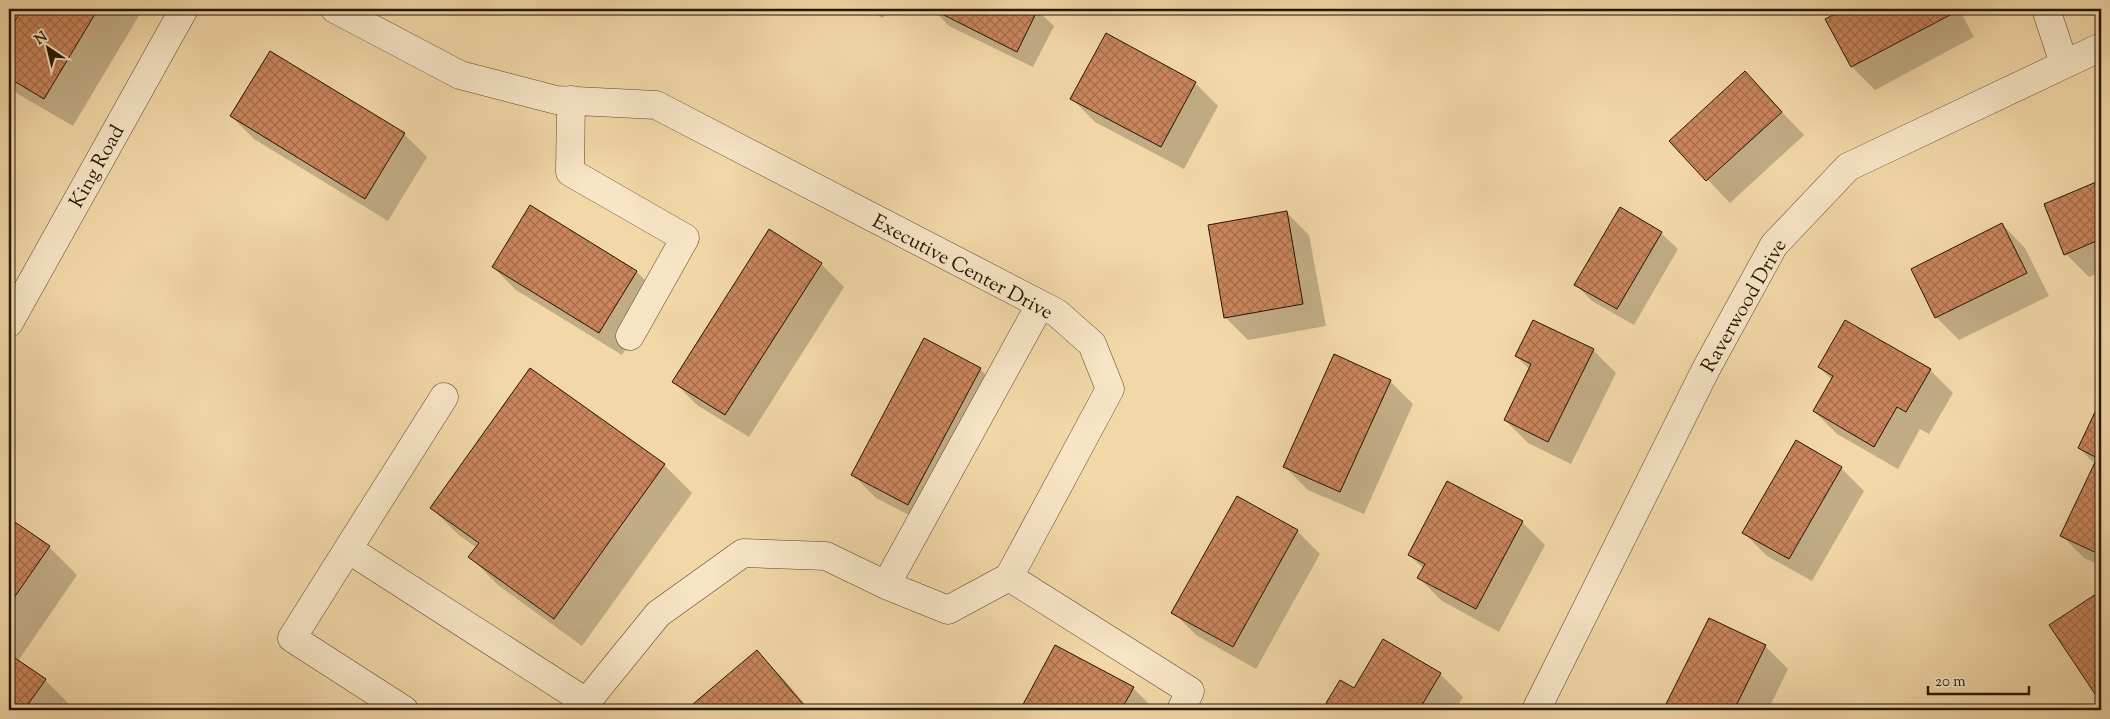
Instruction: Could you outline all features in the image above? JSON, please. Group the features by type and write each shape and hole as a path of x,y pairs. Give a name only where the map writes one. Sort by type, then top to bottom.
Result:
{"street":[{"name":"King Road","path":"9,323 184,9"},
{"name":"Executive Center Drive","path":"335,9 460,76 556,100 656,105 1057,313 1092,344 1110,389 1009,577"},
{"path":"2046,9 2064,64"},
{"name":"Raverwood Drive","path":"1536,710 1706,369 1774,245 1848,167 2101,47"},
{"path":"571,100 570,172 684,238 630,336"},
{"path":"886,585 1040,305"},
{"path":"404,710 292,638 444,396"},
{"path":"348,549 583,706 658,614 743,553 826,556 886,585 948,610 1009,577 1190,691 1181,710"}],"building":[{"path":"22,9 98,9 44,99 9,78 9,31"},
{"path":"932,9 1038,9 1017,52"},
{"path":"1845,9 1949,9 1952,14 1851,67 1825,19"},
{"path":"1106,33 1196,82 1161,147 1070,99"},
{"path":"270,51 405,133 365,199 230,116"},
{"path":"1745,71 1782,112 1706,181 1669,141"},
{"path":"2101,180 2101,239 2064,255 2044,204"},
{"path":"530,205 637,271 599,333 492,267"},
{"path":"1620,207 1662,232 1617,309 1574,285"},
{"path":"1287,211 1303,304 1224,318 1208,225"},
{"path":"2002,223 2027,273 1935,318 1911,269"},
{"path":"769,229 822,263 725,415 672,382"},
{"path":"1533,320 1594,349 1548,442 1504,420 1531,364 1515,356"},
{"path":"1845,320 1931,369 1906,412 1897,407 1874,447 1813,411 1833,376 1818,367"},
{"path":"924,338 981,368 908,505 851,475"},
{"path":"1334,354 1391,380 1340,492 1283,467"},
{"path":"530,368 665,464 554,619 468,557 479,543 430,508"},
{"path":"2095,412 2101,415 2101,555 2060,536 2097,458 2078,448"},
{"path":"1796,440 1842,467 1789,559 1742,533"},
{"path":"1447,481 1523,521 1476,609 1417,578 1425,564 1408,555"},
{"path":"1237,496 1298,530 1233,647 1171,613"},
{"path":"9,518 50,546 9,605"},
{"path":"2099,592 2101,594 2101,703 2049,625"},
{"path":"1709,618 1766,645 1734,710 1663,710"},
{"path":"1383,639 1441,673 1419,710 1411,710 1400,704 1396,710 1338,710 1326,703 1340,680 1354,688"},
{"path":"1055,645 1134,687 1121,710 1020,710"},
{"path":"757,650 808,710 698,710 693,704"},
{"path":"9,654 46,679 24,710 9,710"}]}
